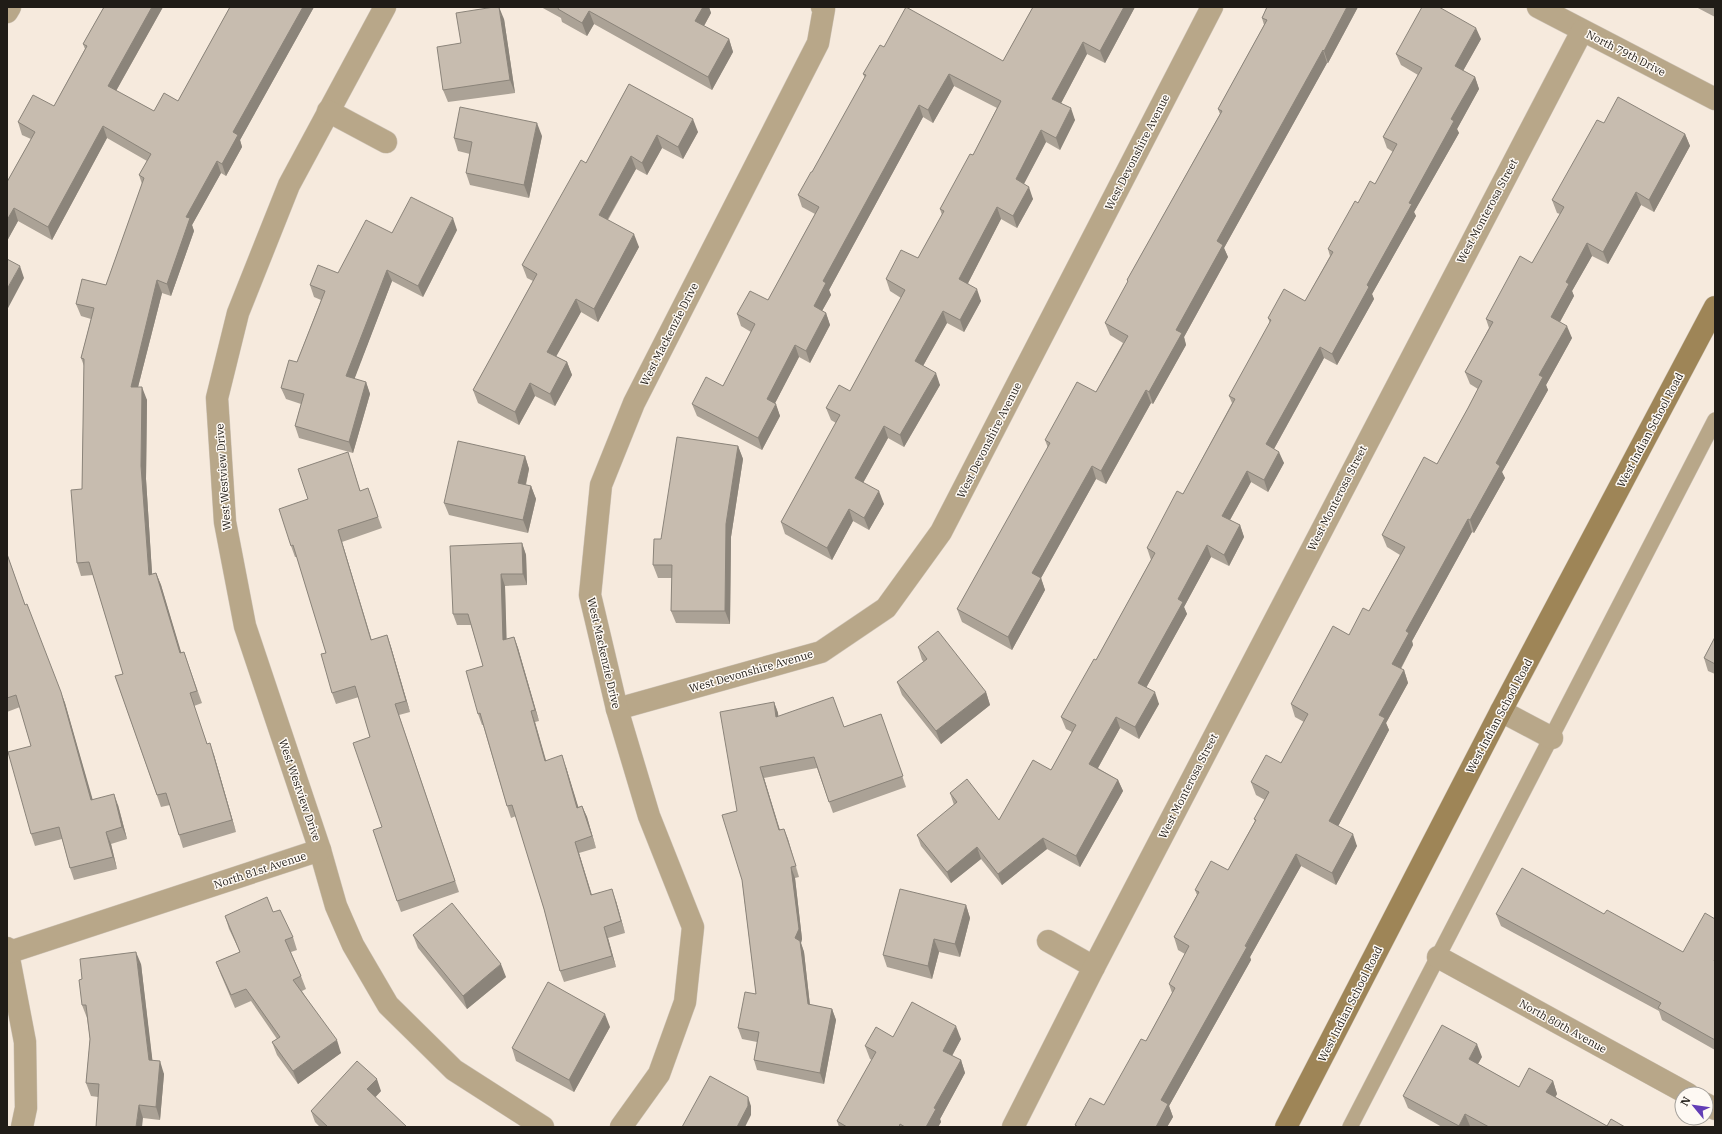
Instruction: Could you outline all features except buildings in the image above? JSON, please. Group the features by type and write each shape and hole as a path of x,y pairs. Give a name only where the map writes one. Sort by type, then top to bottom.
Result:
{"main road":[{"name":"West Indian School Road","path":"1286,1127 1501,711 1715,307"}],"street":[{"path":"7,12 10,7"},
{"name":"West Westview Drive","path":"320,850 245,626 225,522 217,398 238,313 289,185 385,7"},
{"name":"West Devonshire Avenue","path":"617,709 821,652 886,608 941,532 1212,7"},
{"name":"North 79th Drive","path":"1538,7 1715,99"},
{"name":"West Mackenzie Drive","path":"621,1127 659,1074 686,1002 693,927 649,816 617,709 590,595 601,485 634,403 818,43 823,8"},
{"name":"West Monterosa Street","path":"1013,1127 1094,966 1582,30"},
{"path":"328,111 386,142"},
{"path":"1501,711 1552,738"},
{"name":"North 81st Avenue","path":"8,951 320,850 336,906 353,945 388,1005 454,1070 543,1127"},
{"path":"1048,941 1094,966"},
{"path":"8,951 25,1042 26,1108 22,1127"},
{"name":"North 80th Avenue","path":"1438,957 1674,1086"}],"lane":[{"path":"1350,1127 1715,420"}]}
